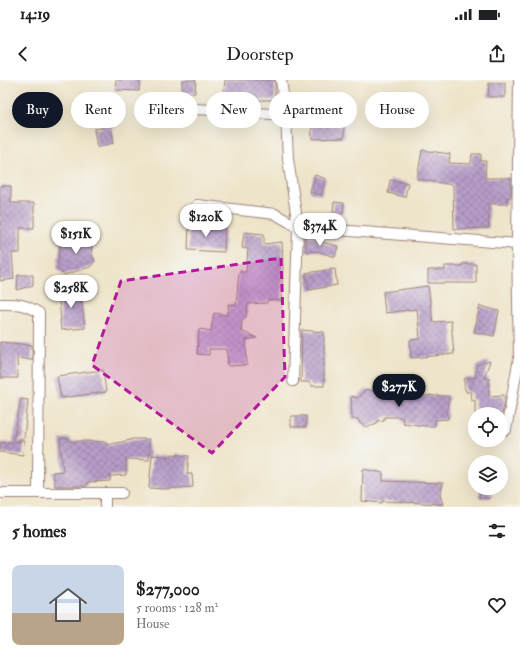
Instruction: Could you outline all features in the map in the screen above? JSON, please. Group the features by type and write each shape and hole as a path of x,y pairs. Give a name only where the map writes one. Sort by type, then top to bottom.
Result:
{"street":[{"path":"281,80 283,92"},
{"path":"508,419 519,358 517,244 519,80"},
{"path":"198,109 269,114"},
{"path":"287,128 288,159 298,227 293,381"},
{"path":"197,205 275,214 298,227 517,244"},
{"path":"0,304 20,304 38,313 38,493"},
{"path":"0,493 122,493"},
{"path":"105,493 105,507"}],"highlighted area":[{"path":"281,258 285,377 212,453 92,365 121,281"}],"building":[{"path":"116,80 140,80 139,91 115,90"},
{"path":"182,80 196,80 195,92 182,92"},
{"path":"225,80 275,80 275,92 269,92 269,100 261,100 261,92 224,92"},
{"path":"489,83 505,83 505,97 488,97"},
{"path":"111,128 114,143 97,147 94,129"},
{"path":"312,128 344,128 344,138 312,139"},
{"path":"422,150 450,154 449,163 471,164 472,154 481,154 481,161 486,161 485,178 511,178 511,197 507,197 507,204 488,204 489,228 454,229 453,185 417,179"},
{"path":"315,175 326,179 321,195 310,192"},
{"path":"390,180 408,183 405,197 388,193"},
{"path":"0,186 11,186 11,203 34,203 34,228 20,228 20,253 12,253 14,279 0,281"},
{"path":"334,202 344,203 343,213 333,212"},
{"path":"189,223 225,225 224,252 188,250"},
{"path":"244,232 264,234 264,244 282,242 282,301 267,300 267,303 248,304 246,317 242,320 241,331 257,338 246,340 247,365 228,366 227,349 209,349 209,355 197,354 199,329 211,331 214,313 227,315 227,312 229,312 228,304 236,305 239,272 246,272 248,249 242,248"},
{"path":"80,234 91,234 92,256 95,261 90,267 64,275 57,268 61,240 79,239"},
{"path":"305,237 317,237 317,241 338,246 335,257 317,251 306,252"},
{"path":"462,264 476,264 476,283 428,283 428,270 445,270 445,266 462,266"},
{"path":"335,269 337,285 309,290 306,273"},
{"path":"18,275 33,275 33,285 17,290"},
{"path":"428,286 433,322 451,321 454,354 411,358 410,340 420,339 417,309 385,313 383,292"},
{"path":"80,288 85,328 61,330 58,290"},
{"path":"480,306 499,311 494,336 474,332"},
{"path":"302,330 324,332 324,386 311,386 309,382 301,382"},
{"path":"0,342 32,345 32,360 17,358 18,378 0,378"},
{"path":"490,361 484,378 489,378 489,396 504,395 504,407 475,407 475,400 471,399 472,392 466,392 464,385 465,378 475,378 477,365"},
{"path":"103,370 106,392 61,398 57,376"},
{"path":"366,390 386,391 388,397 418,392 419,397 432,395 449,396 447,409 448,419 435,420 435,426 426,426 403,423 402,417 384,417 384,420 377,421 377,423 366,427 360,423 358,419 352,419 351,396 357,398"},
{"path":"21,399 28,400 24,438 16,442 24,441 23,455 0,452 0,443 13,442"},
{"path":"291,416 306,416 306,427 291,427"},
{"path":"69,438 71,442 107,442 106,445 131,439 149,439 149,460 126,459 126,475 110,476 110,481 87,482 87,486 55,486 53,472 63,471 60,439"},
{"path":"172,454 189,456 187,474 192,474 193,487 164,489 149,488 152,455 172,457"},
{"path":"363,469 383,473 383,481 443,483 440,495 443,504 382,501 382,503 362,501"},
{"path":"479,495 491,495 491,498 479,498"}]}
